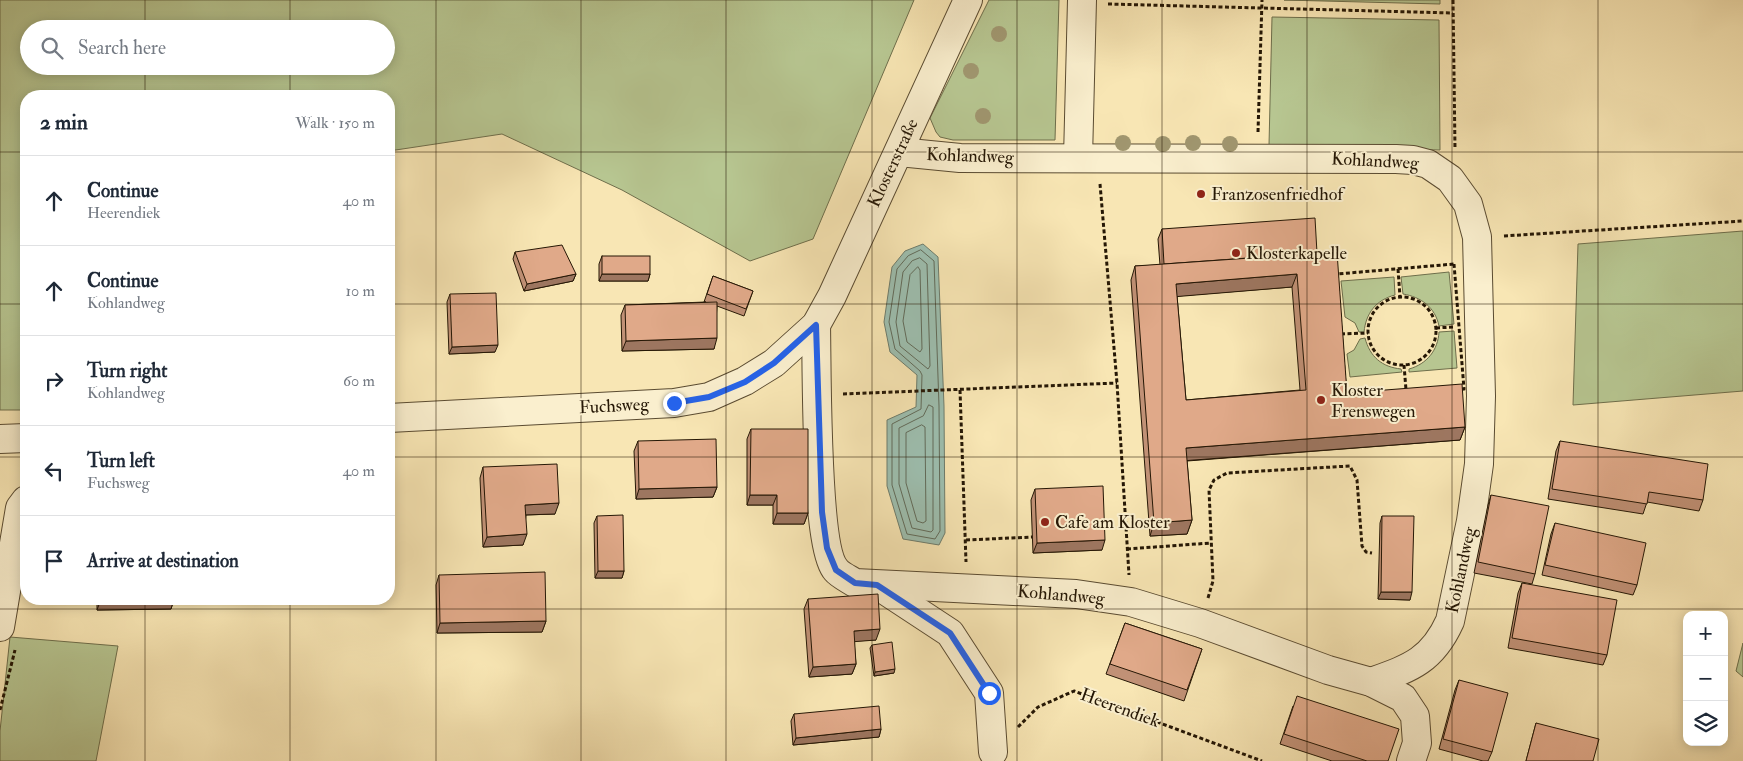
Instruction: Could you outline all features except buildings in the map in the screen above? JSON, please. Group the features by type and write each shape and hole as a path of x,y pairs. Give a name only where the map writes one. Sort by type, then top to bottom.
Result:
{"street":[{"name":"Klosterstraße","path":"816,325 832,296 968,0"},
{"path":"1088,158 1091,2"},
{"name":"Kohlandweg","path":"816,325 822,512 827,548 836,570 855,583 1076,594 1131,602 1200,623 1328,670 1371,682 1409,668 1432,651 1443,637 1450,621 1471,521 1479,464 1481,396 1477,237 1468,204 1450,179 1428,164 1413,160 960,158 899,152"},
{"name":"Fuchsweg","path":"395,418 674,403 709,397 745,382 774,363 816,325"},
{"path":"0,439 20,438"},
{"path":"8,636 20,508"},
{"path":"877,585 950,633 989,693 993,752"},
{"path":"1371,682 1403,698 1416,716 1417,743 1410,761"}],"path":[{"path":"1258,158 1262,0"},
{"path":"1450,179 1455,167 1453,0"},
{"path":"1091,2 1453,13"},
{"path":"1088,158 1117,383 1131,602"},
{"path":"1477,237 1743,221"},
{"path":"1454,264 1464,389 1346,398 1341,334 1337,274 1454,264"},
{"path":"1398,269 1400,297"},
{"path":"1400,297 1420,302 1434,318 1436,328 1436,339 1431,349 1424,357 1414,363 1404,365 1393,364 1384,360 1371,344 1368,333 1371,318 1380,305 1389,299 1400,297"},
{"path":"1341,334 1368,333"},
{"path":"1404,365 1406,394"},
{"path":"818,395 1117,383"},
{"path":"960,390 968,589"},
{"path":"1200,623 1213,581 1209,490 1214,480 1227,474 1350,466 1358,480 1362,546 1366,552 1372,553"},
{"path":"966,540 1033,537"},
{"path":"1127,549 1211,543"},
{"path":"0,710 8,636"},
{"name":"Heerendiek","path":"993,752 1038,707 1074,691 1262,761"}],"green space":[{"path":"0,0 914,0 813,239 750,261 622,190 502,134 395,150 395,90 20,90 20,410 0,410"},
{"path":"989,0 1059,0 1055,140 953,140 940,137 936,132 930,118"},
{"path":"1284,0 1440,0 1440,4"},
{"path":"1272,17 1439,20 1440,150 1269,145"},
{"path":"1743,231 1743,391 1573,405 1578,244"},
{"path":"1449,272 1454,324 1439,326 1431,308 1421,300 1403,294 1401,277"},
{"path":"1394,277 1395,295 1382,300 1373,308 1367,319 1364,332 1359,332 1355,323 1345,317 1341,281"},
{"path":"1454,331 1457,368 1409,372 1409,369 1421,364 1434,350 1439,332"},
{"path":"1365,338 1370,351 1378,360 1388,366 1401,369 1402,372 1350,377 1347,354 1354,350 1360,339"},
{"path":"10,637 118,646 96,761 0,761 0,731"},
{"path":"1743,643 1743,677 1736,671"}],"water":[{"path":"923,244 938,257 944,406 945,533 939,545 903,539 887,486 887,420 916,407 917,375 890,352 884,322 892,267 905,251"}],"place":[{"name":"Franzosenfriedhof","path":"1201,194"},
{"name":"Klosterkapelle","path":"1236,253"},
{"name":"Kloster Frenswegen","path":"1321,400"},
{"name":"Cafe am Kloster","path":"1045,522"}],"route":[{"path":"674,403 709,397 745,382 774,363 816,325 822,512 827,548 836,570 855,583 877,585 950,633 989,693"}]}
